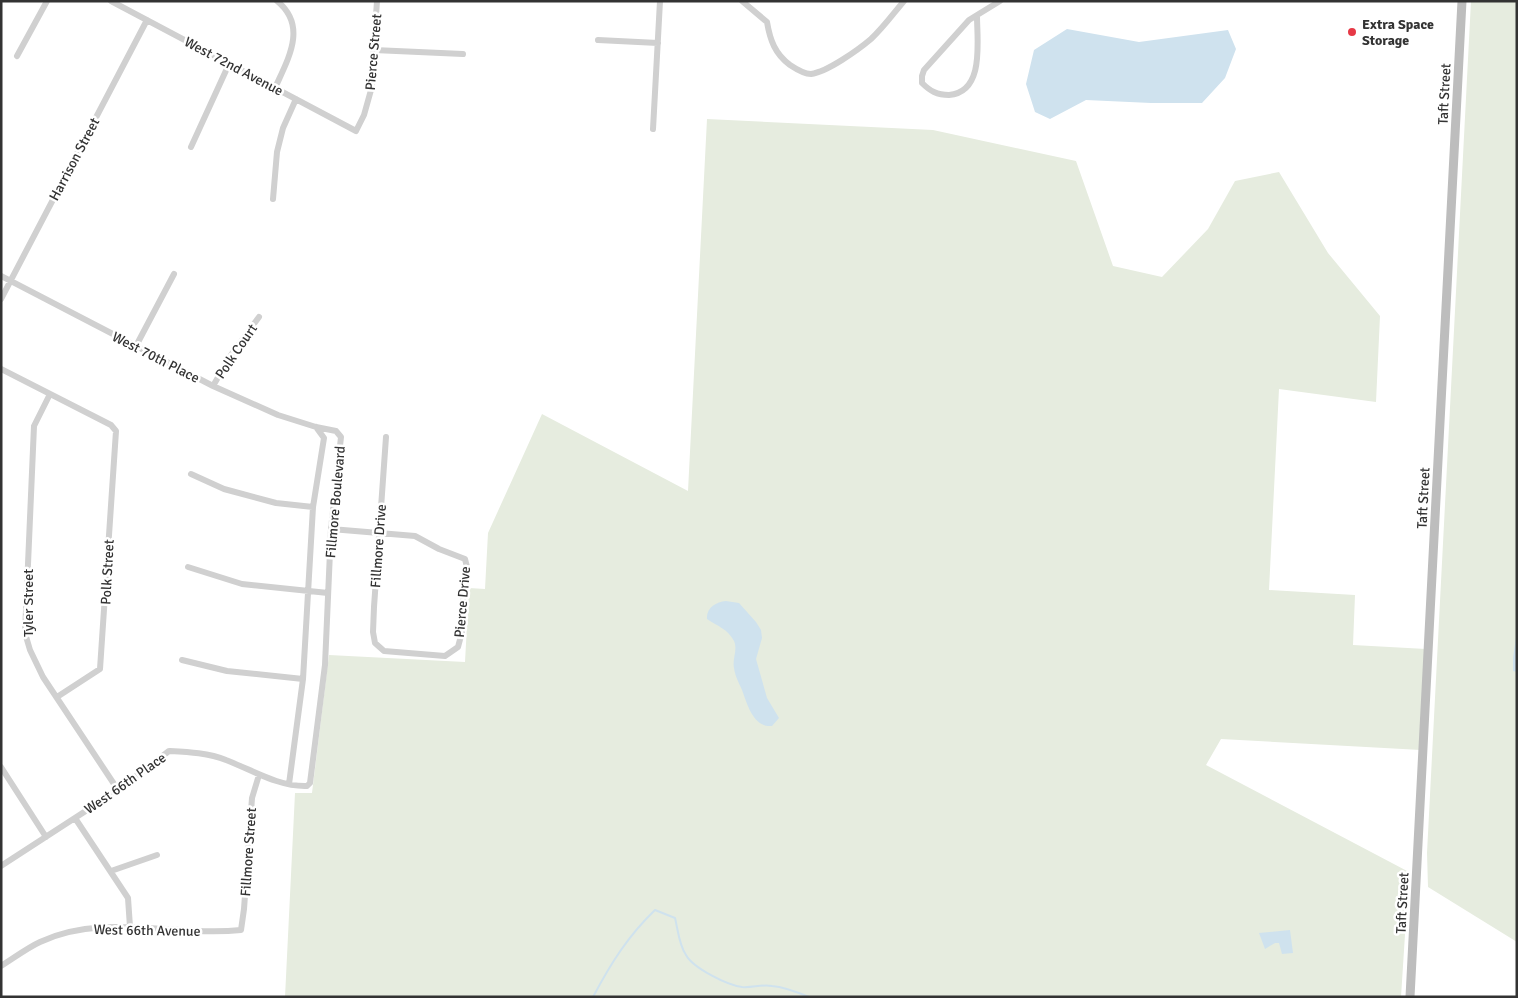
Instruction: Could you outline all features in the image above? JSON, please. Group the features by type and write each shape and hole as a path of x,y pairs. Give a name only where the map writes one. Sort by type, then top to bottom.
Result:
{"main road":[{"name":"Taft Street","path":"1410,997 1462,1"}],"street":[{"path":"17,56 47,1"},
{"name":"West 72nd Avenue","path":"111,1 356,131"},
{"path":"275,88 292,51 294,36 291,16 277,1"},
{"name":"Pierce Street","path":"356,131 364,115 371,90 377,1"},
{"path":"653,129 660,1"},
{"path":"742,1 767,22 775,50 785,61 797,70 810,74 830,68 870,39 904,1"},
{"path":"977,16 976,69 973,79 958,94 942,95 930,91 922,83 924,70 969,20 1000,1"},
{"name":"Harrison Street","path":"1,299 147,20"},
{"path":"598,40 658,43"},
{"path":"374,50 463,54"},
{"path":"191,147 230,64"},
{"path":"273,199 277,152 283,128 296,98"},
{"path":"136,346 174,274"},
{"name":"West 70th Place","path":"1,276 213,386 278,415 316,427"},
{"name":"Polk Court","path":"213,386 231,355 259,317"},
{"path":"1,369 50,394"},
{"name":"Polk Street","path":"50,394 111,425 116,431 100,669 57,697"},
{"name":"Tyler Street","path":"50,394 34,426 25,633 30,650 43,677 118,790"},
{"name":"Fillmore Boulevard","path":"316,427 336,431 342,437 331,529 325,665 310,783 307,786 289,784 303,679 313,507 324,438 316,427"},
{"name":"Fillmore Drive","path":"384,651 375,643 373,632 378,532 386,437"},
{"path":"191,474 224,489 267,501 313,507"},
{"name":"Pierce Drive","path":"331,529 415,536 439,549 465,559 467,567 462,632 458,647 445,656 384,651"},
{"path":"188,567 242,584 328,593"},
{"path":"182,660 227,671 303,679"},
{"name":"West 66th Place","path":"1,866 118,790 169,751 196,753 225,759 259,775 289,784"},
{"path":"1,767 46,838"},
{"name":"Fillmore Street","path":"241,930 252,798 259,775"},
{"path":"75,818 128,898 130,927"},
{"path":"111,871 157,855"},
{"name":"West 66th Avenue","path":"1,966 40,942 79,930 102,927 130,927 222,932 241,930"}],"shaded area":[{"path":"1471,1 1517,1 1517,942 1428,887 1427,853"},
{"path":"707,119 933,130 1076,161 1113,266 1162,277 1208,229 1235,181 1279,172 1328,253 1380,316 1376,402 1279,389 1269,590 1355,595 1353,645 1426,649 1421,750 1221,739 1206,765 1409,872 1401,997 285,997 295,793 312,793 329,655 465,662 469,588 485,589 488,533 542,414 688,491"}],"water":[{"path":"1067,29 1139,42 1228,30 1236,49 1225,78 1202,103 1086,100 1050,119 1035,112 1026,84 1034,50"},
{"path":"726,601 739,603 761,630 762,638 756,659 767,698 779,718 772,726 765,726 760,723 755,719 749,708 736,677 734,665 735,648 732,637 707,619 708,612 712,606"},
{"path":"1517,630 1517,672 1513,671 1513,658"},
{"path":"1290,930 1293,953 1282,954 1279,943 1275,943 1265,949 1259,933"}],"waterway":[{"path":"593,997 621,950 636,930 655,910 675,918 680,942 686,955 696,965 711,975 736,986 764,985 791,990 809,997"}],"place":[{"name":"Extra Space Storage","path":"1352,32"}]}
